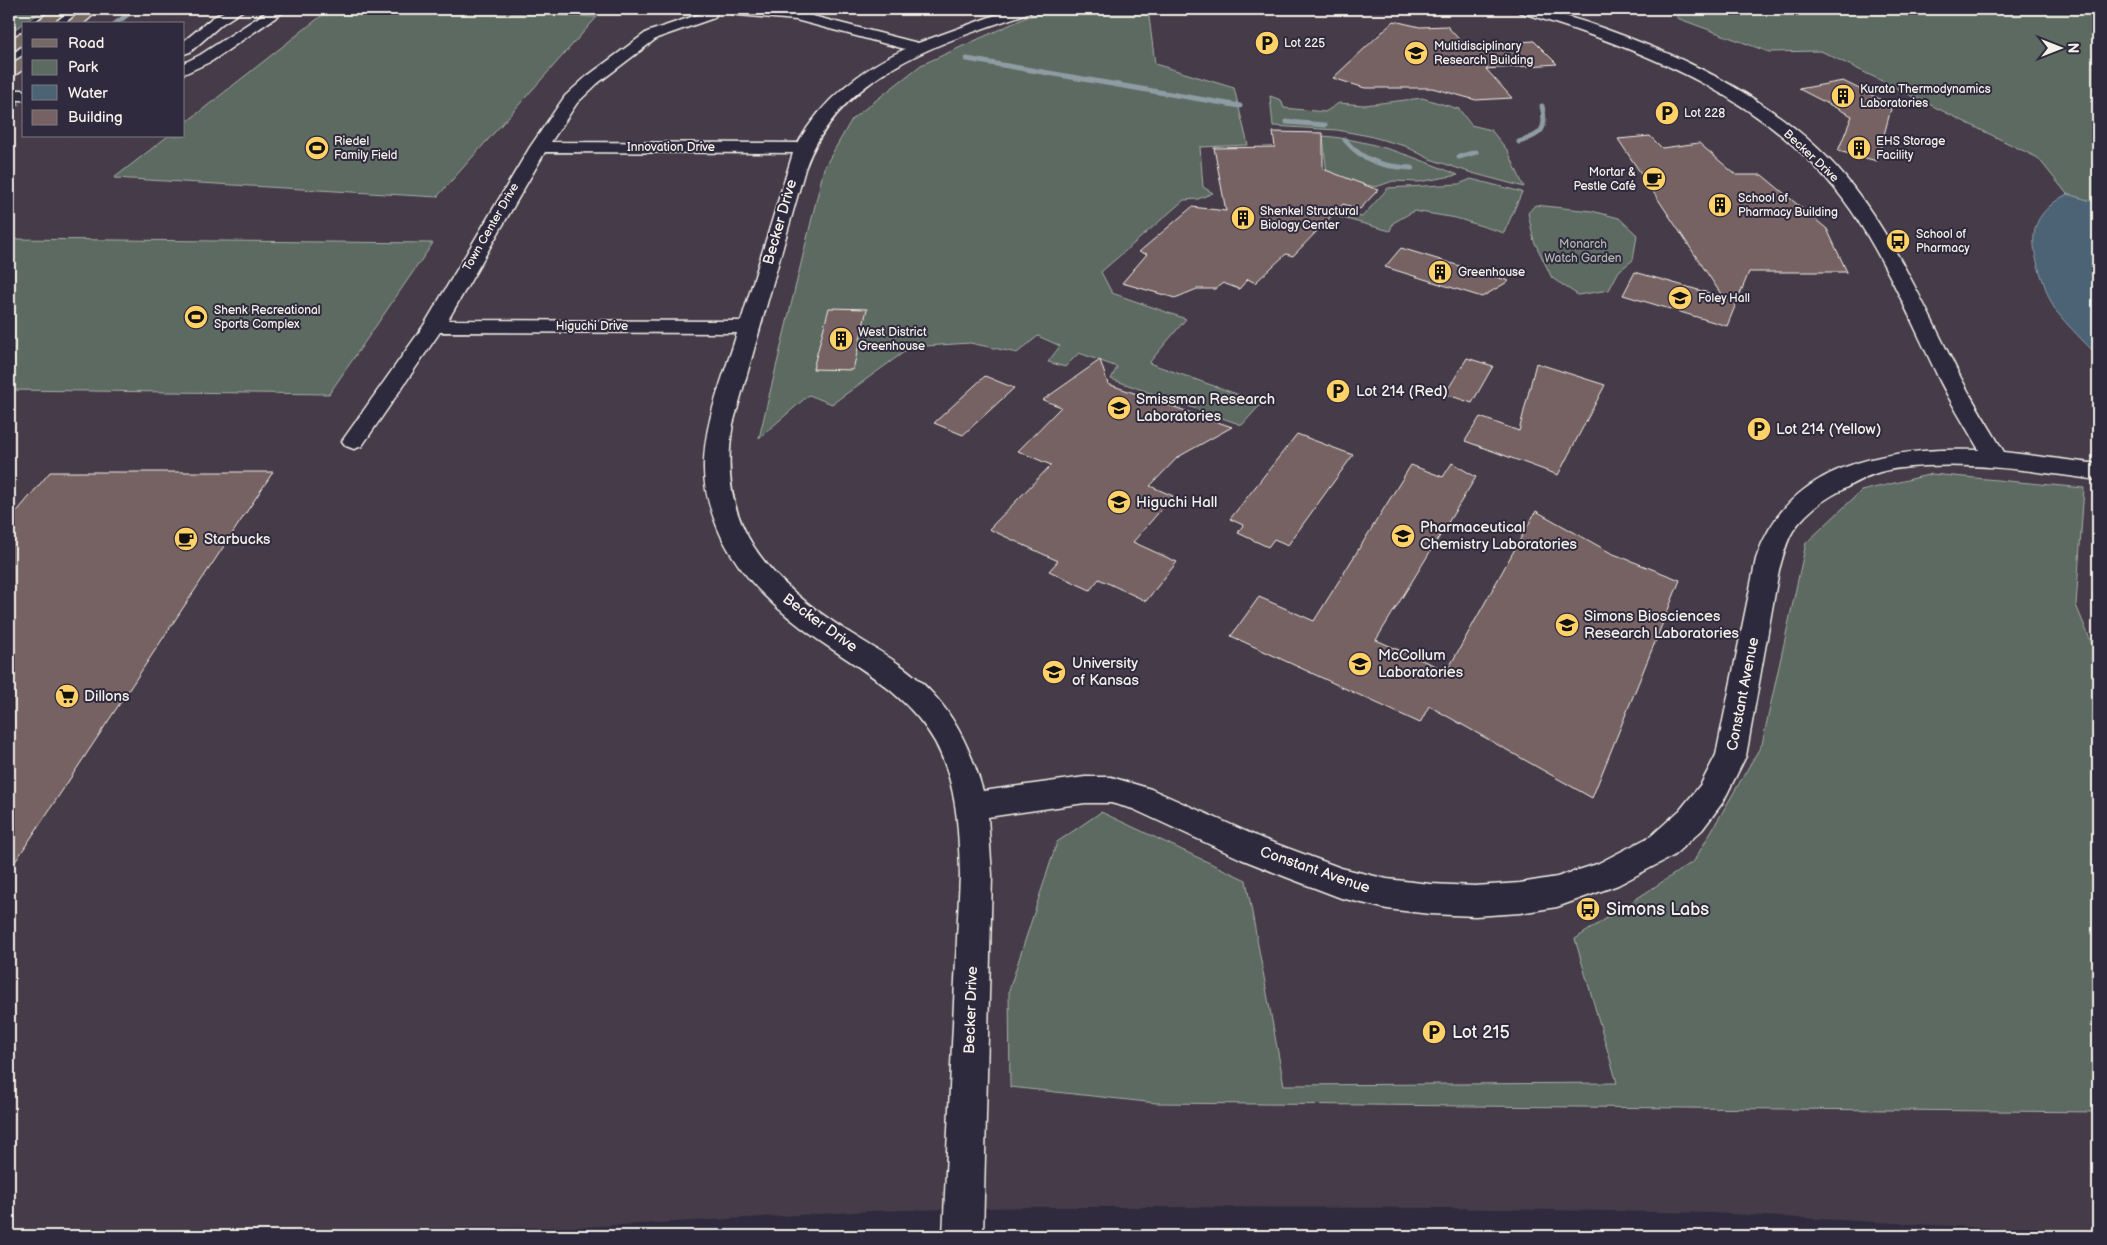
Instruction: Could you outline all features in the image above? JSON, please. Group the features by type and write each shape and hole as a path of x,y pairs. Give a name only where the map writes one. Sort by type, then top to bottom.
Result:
{"main road":[{"path":"44,22 62,9"},
{"path":"76,22 93,9"},
{"path":"9,47 22,37"},
{"path":"9,72 22,62"}],"street":[{"path":"185,48 217,21 238,9"},
{"path":"185,68 206,58 281,9"},
{"name":"Becker Drive","path":"963,1236 976,875 976,837 964,775 952,746 932,714 906,685 883,667 827,632 788,603 759,574 736,541 723,507 716,474 716,449 721,424 796,168 810,136 825,116 851,91 886,65 918,48 1026,9"},
{"name":"Becker Drive","path":"1524,9 1599,32 1648,51 1683,68 1720,87 1766,116 1815,156 1845,189 1873,232 1920,316 1947,372 1996,458"},
{"path":"708,15 742,10 792,12 918,48"},
{"name":"Town Center Drive","path":"652,35 654,30 675,14 708,15"},
{"name":"Town Center Drive","path":"354,441 434,326 539,147 571,100 592,80 652,35 708,15"},
{"path":"9,95 22,95"},
{"name":"Innovation Drive","path":"539,147 804,148"},
{"name":"Higuchi Drive","path":"434,326 750,327"},
{"name":"Constant Avenue","path":"971,806 1085,790 1111,790 1140,798 1252,849 1333,880 1387,894 1430,899 1475,901 1520,898 1556,892 1606,875 1662,846 1691,820 1712,793 1731,756 1766,570 1774,543 1784,525 1801,505 1822,489 1875,465 1939,457 1996,458 2098,472"}],"shaded area":[{"name":"University of Kansas","path":"101,9 2098,9 2098,1236 1710,1213 1438,1208 1140,1207 1031,1207 873,1211 586,1227 253,1231 9,1229 9,81 22,70 22,138 185,138 185,22 84,22"}],"green space":[{"path":"9,9 46,9 26,22 22,22 22,25 9,33"},
{"path":"330,9 415,9 597,17 437,197 114,178 165,138 185,138 185,123"},
{"path":"1060,9 1148,9 1155,64 1234,88 1248,145 1200,147 1203,187 1213,193 1198,199 1184,200 1101,272 1112,293 1186,319 1149,363 1262,403 1242,425 1111,379 1117,367 1079,353 1065,367 1048,362 1060,346 1038,336 1017,353 970,343 911,347 832,404 809,395 759,438 824,168 852,119 921,65 1027,17"},
{"path":"1677,9 2098,9 2098,203 2067,194 2038,158 1821,51 1769,52 1677,18"},
{"path":"1270,96 1281,100 1284,108 1325,112 1339,103 1364,105 1422,98 1459,109 1471,125 1491,130 1508,151 1524,187 1472,173 1430,159 1405,146 1369,136 1337,130 1273,126"},
{"path":"1323,136 1375,145 1458,175 1419,182 1393,181 1376,187 1327,176"},
{"path":"1471,179 1522,192 1504,233 1456,218 1414,211 1393,223 1390,231 1339,217 1348,214 1362,217 1388,188 1459,184"},
{"name":"Monarch Watch Garden","path":"1535,205 1592,211 1619,218 1637,235 1633,260 1619,271 1609,290 1578,295 1552,278 1534,241 1528,213"},
{"name":"Shenk Recreational Sports Complex","path":"9,239 433,243 329,394 9,390"},
{"path":"1932,474 2084,488 2076,605 2098,659 2098,1112 1156,1103 1010,1087 1009,990 1057,842 1101,812 1246,880 1284,1085 1617,1083 1575,939 1694,861 1762,744 1806,543 1861,491"}],"water":[{"path":"2067,194 2098,203 2098,356 2056,311 2046,289 2034,249 2035,228 2039,219 2046,210"}],"building":[{"name":"Multidisciplinary Research Building","path":"1394,21 1420,27 1447,26 1465,46 1534,41 1557,64 1486,69 1512,98 1476,100 1432,88 1365,88 1333,78"},
{"path":"1843,81 1892,105 1877,161 1838,151 1852,116 1799,89"},
{"name":"Shenkel Structural Biology Center","path":"1273,132 1323,133 1323,169 1378,190 1360,209 1343,204 1293,256 1286,254 1255,283 1248,279 1239,289 1223,283 1215,289 1197,289 1175,298 1122,283 1147,254 1139,252 1192,207 1226,211 1214,148 1275,147"},
{"name":"School of Pharmacy Building","path":"1650,136 1662,148 1699,143 1736,175 1762,175 1827,229 1847,272 1749,272 1727,326 1623,295 1635,272 1723,297 1618,139"},
{"name":"Greenhouse","path":"1401,248 1509,281 1482,297 1385,267"},
{"name":"West District Greenhouse","path":"829,308 867,309 853,370 813,369"},
{"path":"1467,358 1493,366 1472,403 1445,394"},
{"name":"Higuchi Hall","path":"1100,360 1108,384 1232,427 1178,457 1150,486 1173,496 1133,542 1177,562 1146,601 1099,579 1090,590 1049,571 1058,561 989,529 1051,465 1018,451 1061,407 1043,400"},
{"path":"1536,363 1605,385 1558,475 1465,441 1480,417 1519,431"},
{"path":"985,376 1014,388 963,435 934,423"},
{"name":"Smissman Research Laboratories","path":"1297,434 1353,455 1288,545 1274,539 1268,547 1238,533 1243,525 1230,519"},
{"name":"Simons Biosciences Research Laboratories","path":"1452,463 1476,477 1376,640 1447,671 1536,511 1611,553 1680,580 1592,798 1429,706 1420,723 1231,636 1259,597 1314,621 1411,465 1443,477"},
{"name":"Dillons","path":"50,472 273,472 9,871 9,521"}],"waterway":[{"path":"118,22 135,9"},
{"path":"967,59 1240,106"},
{"path":"9,110 17,104"},
{"path":"1519,142 1533,137 1541,130 1544,121 1542,106"},
{"path":"1287,122 1325,125"},
{"path":"1345,140 1359,154 1375,162 1384,165 1412,168"},
{"path":"1459,157 1476,152"}],"place":[{"name":"Lot 225","path":"1267,43"},
{"name":"Multidisciplinary Research Building","path":"1416,53"},
{"name":"Kurata Thermodynamics Laboratories","path":"1843,96"},
{"name":"Lot 228","path":"1667,113"},
{"name":"Riedel Family Field","path":"317,148"},
{"name":"EHS Storage Facility","path":"1859,148"},
{"name":"Mortar & Pestle Café","path":"1654,179"},
{"name":"School of Pharmacy Building","path":"1720,205"},
{"name":"Shenkel Structural Biology Center","path":"1243,218"},
{"name":"School of Pharmacy","path":"1898,241"},
{"name":"Greenhouse","path":"1440,272"},
{"name":"Foley Hall","path":"1680,298"},
{"name":"Shenk Recreational Sports Complex","path":"196,317"},
{"name":"West District Greenhouse","path":"841,339"},
{"name":"Lot 214 (Red)","path":"1338,391"},
{"name":"Smissman Research Laboratories","path":"1119,408"},
{"name":"Lot 214 (Yellow)","path":"1759,429"},
{"name":"Higuchi Hall","path":"1119,502"},
{"name":"Pharmaceutical Chemistry Laboratories","path":"1403,536"},
{"name":"Starbucks","path":"186,539"},
{"name":"Simons Biosciences Research Laboratories","path":"1567,625"},
{"name":"McCollum Laboratories","path":"1360,664"},
{"name":"University of Kansas","path":"1054,672"},
{"name":"Dillons","path":"67,696"},
{"name":"Simons Labs","path":"1588,909"},
{"name":"Lot 215","path":"1434,1032"}]}
